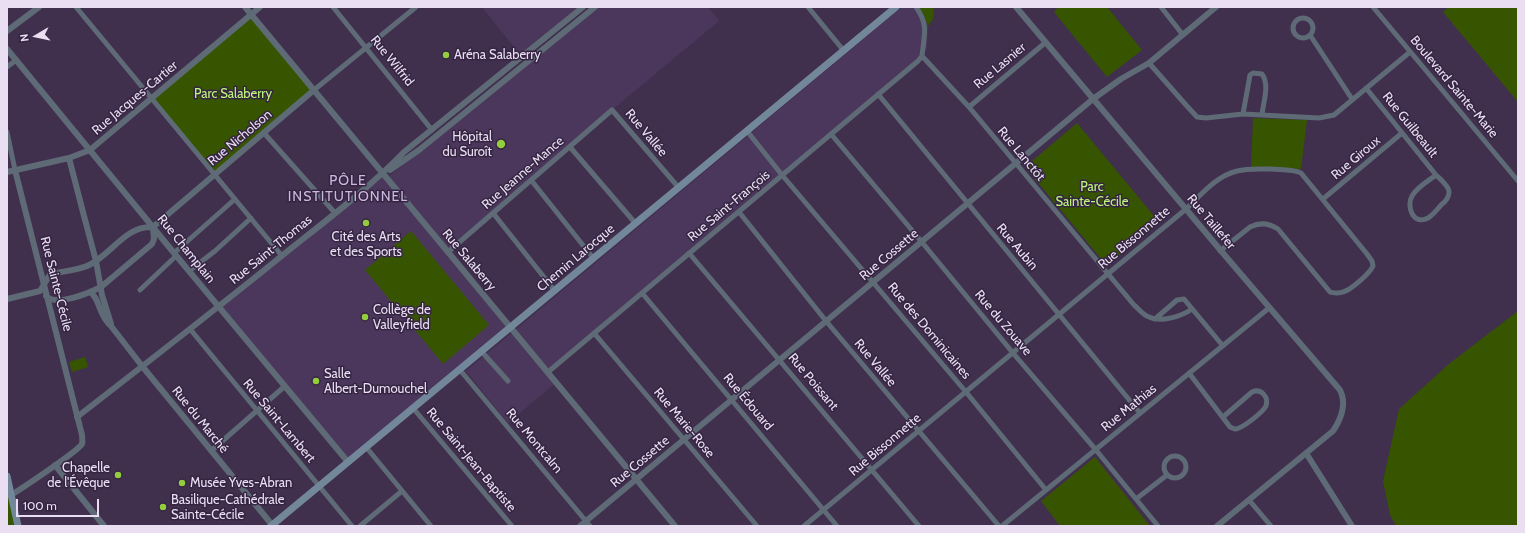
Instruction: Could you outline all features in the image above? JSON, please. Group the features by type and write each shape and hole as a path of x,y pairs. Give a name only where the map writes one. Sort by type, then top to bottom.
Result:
{"main road":[{"name":"Chemin Larocque","path":"272,526 896,7"},
{"path":"7,476 18,526"}],"street":[{"path":"7,31 39,7"},
{"path":"76,7 282,256"},
{"name":"Rue Salaberry","path":"245,7 675,526"},
{"name":"Rue Jacques-Cartier","path":"7,172 70,158 90,150 260,7"},
{"name":"Rue Wilfrid","path":"333,7 432,130"},
{"name":"Rue Nicholson","path":"40,291 44,283 52,274 90,265 135,230 146,226 153,227 314,90 416,7"},
{"name":"Rue Saint-Thomas","path":"383,174 404,152 583,7"},
{"name":"Rue Saint-Thomas","path":"77,417 219,307 383,174 419,150 595,7"},
{"path":"808,7 844,51"},
{"path":"916,7 925,23 922,56"},
{"name":"Rue Taillefer","path":"1016,7 1342,394 1343,400 1339,422 1333,431 1217,526"},
{"path":"1161,7 1183,35"},
{"name":"Rue Cossette","path":"580,526 588,524 636,479 1093,99 1121,79 1149,63 1216,7"},
{"name":"Boulevard Sainte-Marie","path":"1373,7 1518,181"},
{"path":"1310,35 1352,99"},
{"name":"Rue Lasnier","path":"969,107 1046,42"},
{"name":"Rue Champlain","path":"7,49 175,255 348,462"},
{"path":"1149,63 1197,117 1206,118 1243,114 1319,118 1334,115 1410,52"},
{"name":"Rue Saint-François","path":"548,372 918,61 922,56"},
{"name":"Rue Lanctôt","path":"922,56 969,107 1107,275 1134,305 1146,316 1155,319"},
{"path":"7,68 16,60"},
{"path":"1243,114 1250,75 1253,73 1262,74 1265,79 1266,84 1262,115"},
{"name":"Rue Guilbeault","path":"1366,88 1447,187 1449,192 1447,199 1427,219 1420,220 1414,217 1410,212 1409,204 1411,197 1436,175"},
{"name":"Rue Aubin","path":"878,94 1140,413"},
{"name":"Rue Jeanne-Mance","path":"448,252 612,110"},
{"name":"Rue Vallée","path":"612,110 678,188"},
{"name":"Rue des Dominicaines","path":"747,131 782,175 874,281 1046,490"},
{"name":"Rue Sainte-Cécile","path":"7,132 82,442 81,446 55,465"},
{"path":"264,133 335,213"},
{"name":"Rue Giroux","path":"1323,199 1402,133"},
{"name":"Rue du Zouave","path":"831,134 922,241 1013,353 1096,450 1158,526"},
{"path":"570,147 636,224"},
{"name":"Rue du Marché","path":"70,158 111,326"},
{"name":"Rue Bissonnette","path":"804,526 1186,209 1224,175 1238,170 1251,169 1296,171 1301,173 1367,254 1372,261 1373,266 1366,275 1343,293 1336,294 1330,292 1325,287 1286,237 1278,229 1271,225 1263,223 1254,224 1220,250"},
{"path":"531,180 594,258"},
{"path":"140,290 235,199"},
{"name":"Rue Vallée","path":"739,212 826,321 918,432 999,526"},
{"path":"493,213 555,291"},
{"path":"189,271 251,218"},
{"path":"7,299 40,291 48,298 55,301 61,301 101,287 152,244 154,239 153,227"},
{"name":"Rue Poissant","path":"689,253 919,526"},
{"name":"Rue du Marché","path":"90,292 94,294 105,321 111,326 272,526"},
{"name":"Rue Édouard","path":"642,293 837,526"},
{"path":"1155,319 1177,300 1184,299 1223,346"},
{"name":"Rue Mathias","path":"1002,526 1269,308"},
{"path":"1155,319 1185,314 1192,309"},
{"name":"Rue Saint-Lambert","path":"190,329 352,526"},
{"name":"Rue Marie-Rose","path":"594,333 756,526"},
{"path":"482,352 508,381"},
{"name":"Rue Montcalm","path":"460,370 588,524"},
{"path":"1189,373 1230,427 1236,429 1241,427 1265,408 1267,403 1266,397 1260,391 1256,390 1223,417"},
{"path":"211,451 285,386"},
{"name":"Rue Saint-Jean-Baptiste","path":"413,408 512,526"},
{"path":"366,447 431,526"},
{"path":"1306,453 1352,526"},
{"path":"1173,456 1183,460 1186,466 1184,474 1174,478 1167,475 1164,465 1167,459 1173,456"},
{"path":"11,495 55,465 104,526"},
{"path":"1136,499 1167,475"},
{"path":"360,526 402,491"},
{"path":"1249,500 1270,526"}],"shaded area":[{"path":"482,7 579,7 520,55"},
{"name":"Hôpital du Suroît","path":"599,7 708,7 719,21 612,110 448,252 387,178"},
{"path":"902,7 919,7 928,26 927,48 918,61 548,369 558,381 508,423 466,371"},
{"name":"Collège de Valleyfield","path":"383,176 508,328 348,461 221,307"}],"green space":[{"path":"919,7 934,7 933,19 928,26 924,15"},
{"path":"1058,7 1107,7 1142,50 1107,77 1054,12"},
{"path":"1449,7 1518,7 1518,102 1443,12"},
{"name":"Parc Salaberry","path":"251,14 314,90 215,174 152,98"},
{"path":"1253,118 1307,120 1301,169 1251,167"},
{"name":"Parc Sainte-Cécile","path":"1077,123 1159,222 1107,266 1025,167"},
{"path":"411,231 489,325 443,364 365,270"},
{"path":"1518,311 1518,526 1396,526 1390,515 1383,481 1399,409 1450,363"},
{"path":"85,357 88,367 72,372 69,362"},
{"path":"1095,457 1150,526 1060,526 1041,501"},
{"path":"7,490 16,526 7,526"}],"place":[{"name":"Aréna Salaberry","path":"446,55"},
{"name":"Hôpital du Suroît","path":"501,144"},
{"name":"Cité des Arts et des Sports","path":"366,223"},
{"name":"Collège de Valleyfield","path":"365,317"},
{"name":"Salle Albert-Dumouchel","path":"316,381"},
{"name":"Chapelle de l'Évêque","path":"118,475"},
{"name":"Musée Yves-Abran","path":"182,483"},
{"name":"Basilique-Cathédrale Sainte-Cécile","path":"163,507"}],"district":[{"name":"PÔLE INSTITUTIONNEL","path":"348,190"}]}
